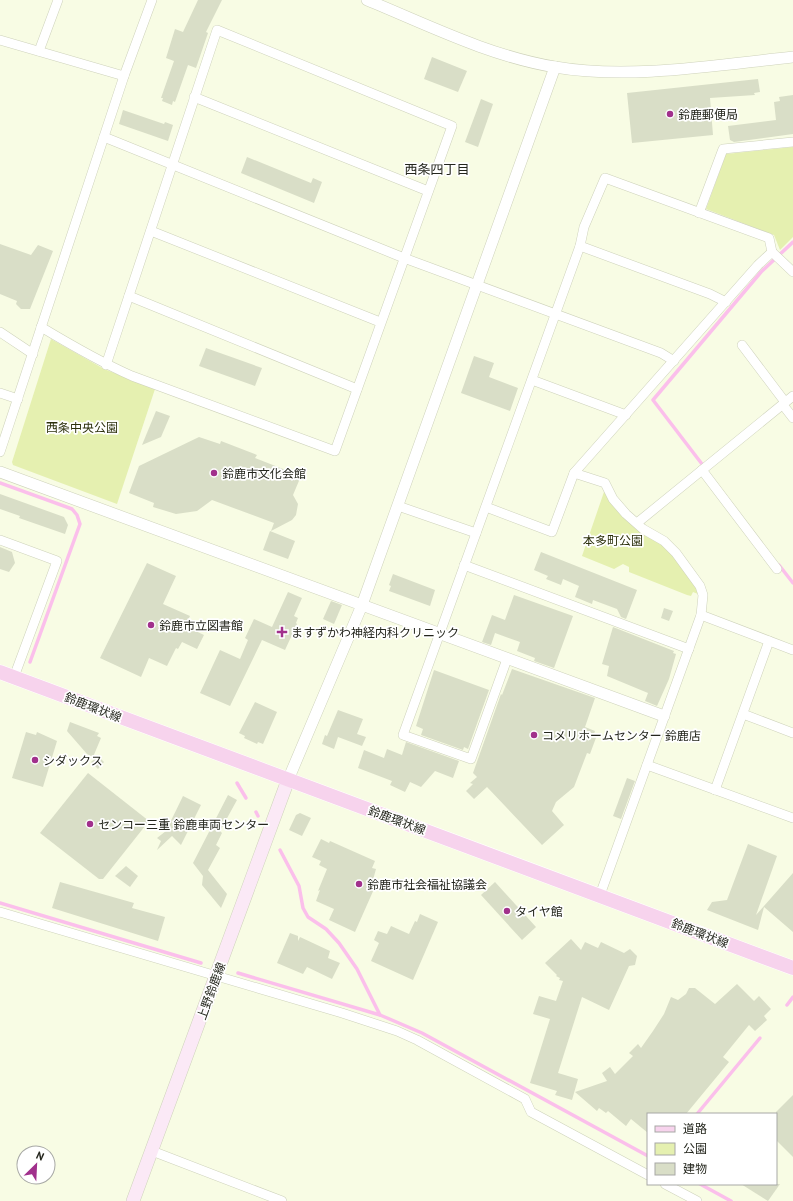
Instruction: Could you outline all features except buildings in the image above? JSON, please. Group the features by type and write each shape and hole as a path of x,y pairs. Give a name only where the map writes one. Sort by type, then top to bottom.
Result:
{"main road":[{"name":"鈴鹿環状線","path":"0,672 793,968"},
{"name":"上野鈴鹿線","path":"133,1201 288,780"}],"street":[{"path":"39,51 58,0"},
{"path":"0,452 124,76 152,0"},
{"path":"367,0 483,47 522,60 555,67 593,71 638,72 793,58"},
{"path":"41,327 106,365 335,451 380,322 452,126 216,30 106,365"},
{"path":"0,40 124,76"},
{"path":"288,780 362,605 555,67"},
{"path":"194,97 428,191"},
{"path":"104,137 404,258 661,353 674,360"},
{"path":"699,213 723,149 793,142"},
{"path":"508,659 471,759 403,735 580,246 584,227 605,178 768,238 772,252 793,272"},
{"path":"151,231 380,322"},
{"path":"580,246 710,294 726,302"},
{"path":"486,507 552,532 574,473 758,265 772,252"},
{"path":"129,296 357,389"},
{"path":"0,332 33,354"},
{"path":"742,345 784,403 793,418"},
{"path":"532,380 626,415"},
{"path":"0,393 18,399"},
{"path":"637,523 793,396"},
{"path":"705,468 777,569"},
{"path":"0,472 664,716"},
{"path":"574,473 605,483 613,499 637,523 664,542 676,553 700,586 703,595 701,615 600,895"},
{"path":"398,506 476,533"},
{"path":"0,540 57,561 14,678"},
{"path":"464,566 689,649"},
{"path":"701,615 793,650"},
{"path":"715,790 769,641"},
{"path":"743,714 793,733"},
{"path":"647,765 793,818"},
{"path":"0,912 397,1031 525,1099 531,1112 647,1174"},
{"path":"152,1151 282,1201"},
{"path":"667,1185 697,1201"}],"green space":[{"path":"793,147 793,237 780,250 774,235 706,209 726,154"},
{"name":"西条中央公園","path":"51,339 104,369 155,389 117,504 13,465 12,462"},
{"name":"本多町公園","path":"605,489 673,555 699,592 698,594 693,592 691,596 687,595 629,572 629,567 623,564 614,569 582,556"}],"waterway":[{"path":"705,468 653,400 761,272 793,242"},
{"path":"0,483 72,509 77,515 80,524 30,662"},
{"path":"779,565 793,583"},
{"path":"237,783 246,798"},
{"path":"256,812 258,816"},
{"path":"280,850 299,886 303,908 308,917 326,929 339,943 357,969 380,1015"},
{"path":"0,903 201,963"},
{"path":"238,973 380,1015 422,1033 647,1155"},
{"path":"787,1005 793,997"},
{"path":"698,1113 760,1038"},
{"path":"702,1185 731,1201"}],"place":[{"name":"鈴鹿郵便局","path":"670,114"},
{"name":"鈴鹿市文化会館","path":"214,473"},
{"name":"鈴鹿市立図書館","path":"151,625"},
{"name":"ますずかわ神経内科クリニック","path":"282,632"},
{"name":"コメリホームセンター 鈴鹿店","path":"534,735"},
{"name":"シダックス","path":"35,760"},
{"name":"センコー三重 鈴鹿車両センター","path":"90,824"},
{"name":"鈴鹿市社会福祉協議会","path":"359,884"},
{"name":"タイヤ館","path":"507,911"}],"district":[{"name":"西条四丁目","path":"437,169"}]}
